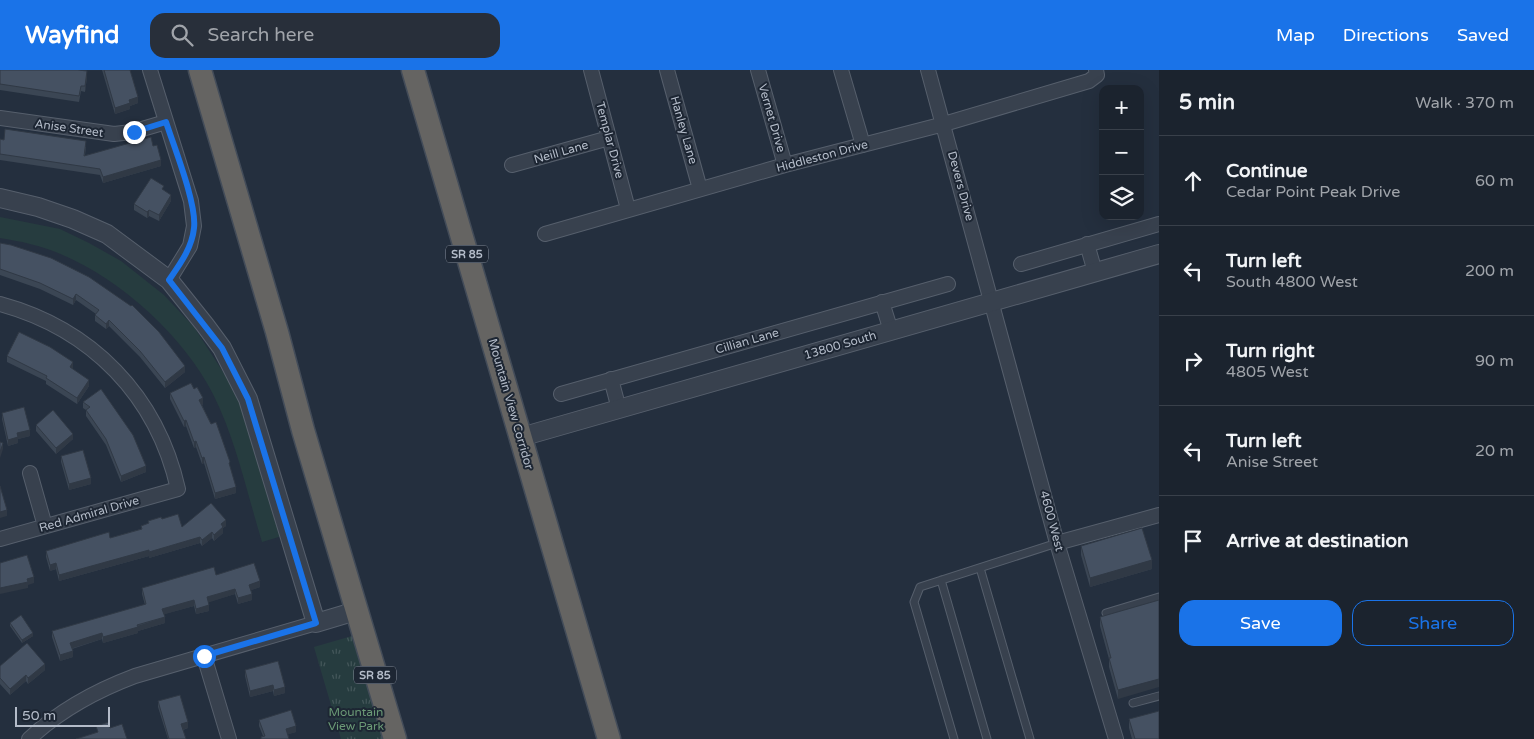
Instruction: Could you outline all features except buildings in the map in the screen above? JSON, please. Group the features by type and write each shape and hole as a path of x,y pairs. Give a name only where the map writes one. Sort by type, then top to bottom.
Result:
{"highway":[{"name":"SR 85","path":"200,70 265,290 303,430 395,739"},
{"name":"Mountain View Corridor","path":"413,70 609,739"}],"street":[{"path":"150,70 191,201 194,226 190,246 169,280"},
{"name":"Templar Drive","path":"591,70 628,210"},
{"name":"Hanley Lane","path":"667,70 700,189"},
{"name":"Vernet Drive","path":"758,70 785,165"},
{"path":"841,70 863,145"},
{"name":"Devers Drive","path":"928,70 992,301"},
{"name":"Hiddleston Drive","path":"545,234 785,165 944,124 1089,81 1096,72"},
{"name":"Anise Street","path":"0,118 114,134 132,132 166,122"},
{"name":"Neill Lane","path":"512,166 609,138"},
{"path":"0,198 73,218 107,234 169,280 222,348 248,399 316,623"},
{"path":"1021,264 1159,224"},
{"path":"1087,244 1095,272"},
{"name":"13800 South","path":"521,437 1159,254"},
{"name":"Cillian Lane","path":"561,394 948,284"},
{"name":"4600 West","path":"992,301 1057,543 1116,739"},
{"path":"882,302 891,331"},
{"name":"Red Admiral Drive","path":"0,304 62,328 100,356 117,372 143,404 153,421 168,453 178,489 0,539"},
{"path":"611,379 619,409"},
{"path":"30,474 45,526"},
{"path":"1057,543 1158,518"},
{"path":"28,739 58,714 107,686 356,611"},
{"path":"204,656 229,739"}],"lane":[{"path":"954,739 914,602 920,587 1057,543"},
{"path":"980,568 1030,739"},
{"path":"941,580 987,739"},
{"path":"1106,612 1159,597"},
{"path":"1132,703 1159,696"}],"green space":[{"path":"0,217 60,229 121,261 164,295 194,327 234,389 250,428 282,536 262,542 235,448 213,394 199,370 160,322 111,282 84,265 57,253 26,243 0,238"},
{"name":"Mountain View Park","path":"352,636 383,739 341,739 314,647"}],"route":[{"path":"134,132 166,122 191,201 194,226 190,246 169,280 222,348 248,399 316,623 204,656"}]}
